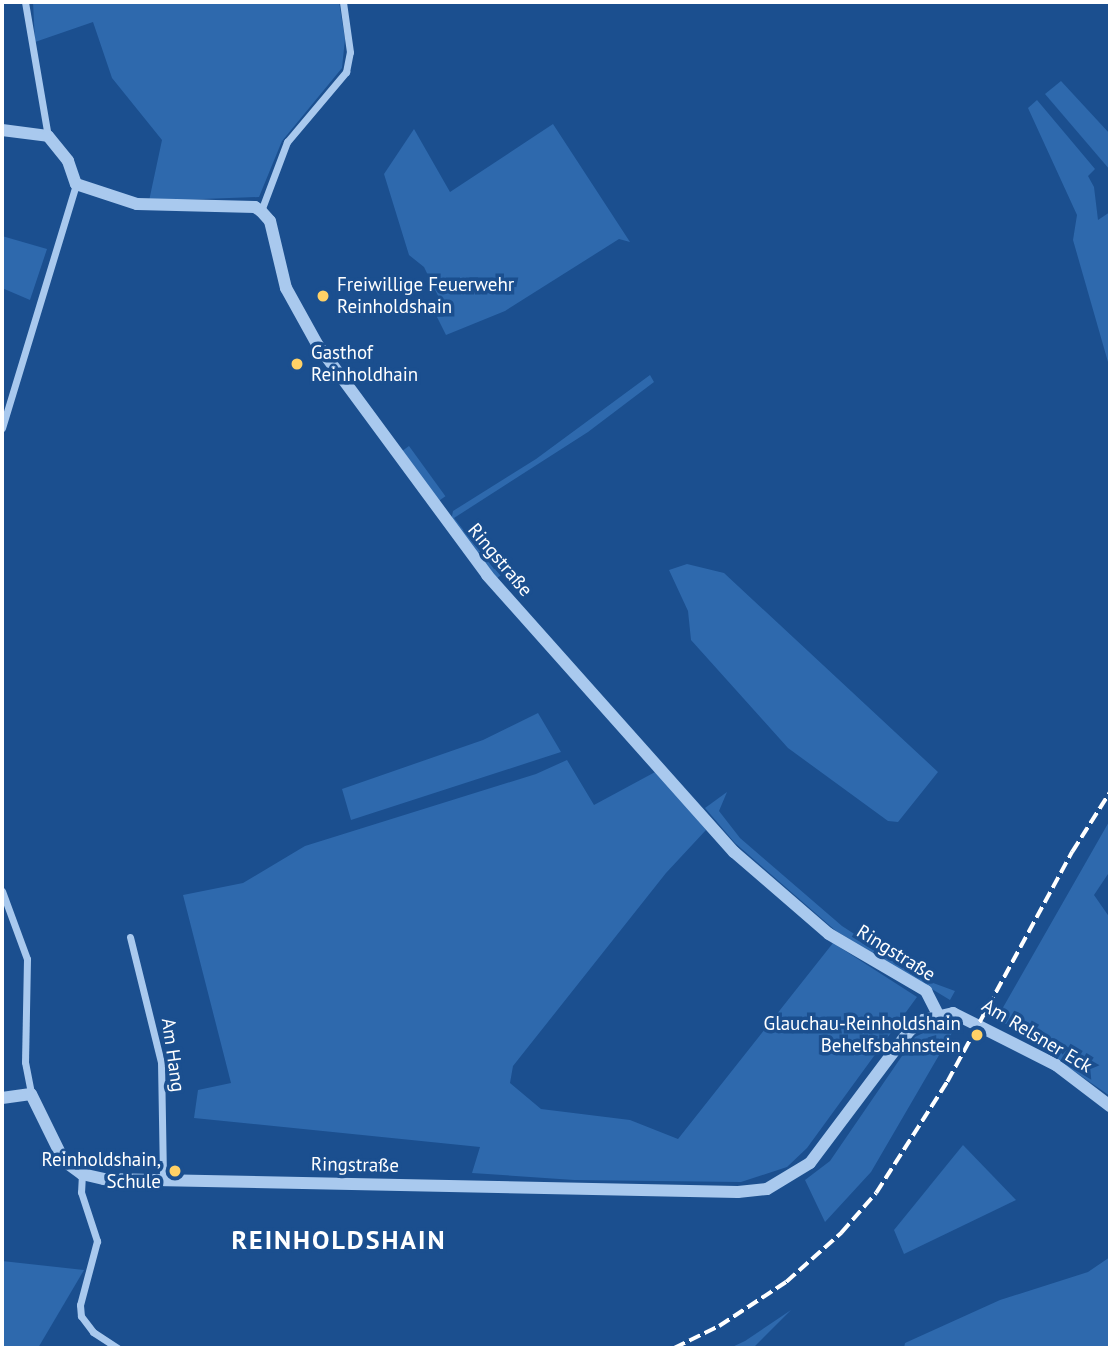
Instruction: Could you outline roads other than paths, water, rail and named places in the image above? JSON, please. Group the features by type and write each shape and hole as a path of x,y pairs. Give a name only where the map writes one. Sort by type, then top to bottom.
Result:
{"street":[{"path":"2,428 76,184 68,161 48,136 25,2"},
{"path":"76,184 155,207 255,207 261,211 287,142 345,72 350,52 343,2"},
{"path":"2,130 48,136"},
{"name":"Ringstraße","path":"82,1174 163,1180 738,1192 767,1189 810,1163 909,1031 938,1015 926,991 829,934 734,852 478,565 317,344 286,288 270,221 261,211"},
{"path":"2,891 27,958 26,1069 31,1094 58,1154 82,1174 82,1192 97,1241 80,1305 81,1316 93,1332 118,1348"},
{"name":"Am Hang","path":"130,937 161,1062 163,1180"},
{"name":"Am Relsner Eck","path":"938,1015 965,1016 1056,1065 1110,1106"},
{"path":"2,1098 31,1094"}],"railway":[{"path":"674,1348 719,1326 786,1282 841,1233 876,1193 947,1082 1072,852 1110,792"}],"place":[{"name":"Freiwillige Feuerwehr Reinholdshain","path":"323,296"},
{"name":"Gasthof Reinholdhain","path":"297,364"},
{"name":"Glauchau-Reinholdshain Behelfsbahnstein","path":"977,1035"},
{"name":"Reinholdshain, Schule","path":"175,1171"}],"district":[{"name":"REINHOLDSHAIN","path":"339,1240"}]}
